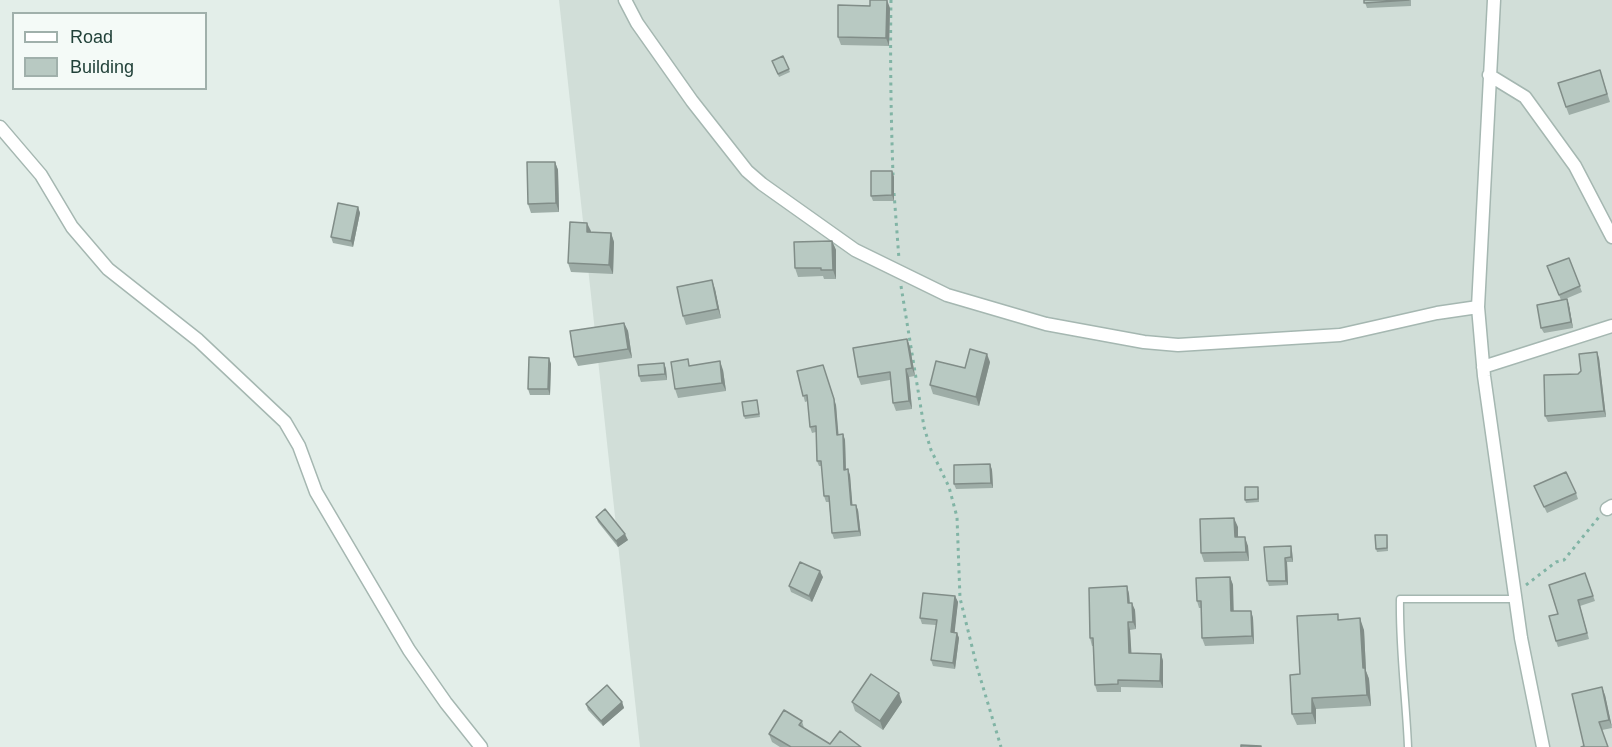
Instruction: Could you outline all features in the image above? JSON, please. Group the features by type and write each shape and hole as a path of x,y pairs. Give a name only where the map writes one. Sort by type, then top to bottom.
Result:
{"street":[{"path":"625,0 637,23 747,171 855,250 947,295 1046,324 1144,342 1179,345 1340,335 1437,313 1478,307"},
{"path":"1494,0 1478,307 1521,638 1543,747"},
{"path":"1489,75 1525,97 1575,166 1612,237"},
{"path":"0,127 41,175 66,218 108,270 198,340 285,422 299,446 316,492 409,650 446,703 481,747"},
{"path":"1484,367 1612,326"}],"lane":[{"path":"1408,747 1406,690 1399,628 1400,599 1515,596"}],"path":[{"path":"891,0 892,41 888,64 899,272 924,427 931,450 949,487 957,517 960,598 976,667 1001,747"},
{"path":"1515,596 1556,562 1564,560 1610,507"}],"shaded area":[{"path":"559,0 1612,0 1612,747 640,747"}],"building":[{"path":"870,0 887,0 886,38 838,37 838,5 870,6"},
{"path":"1364,0 1409,0 1364,3"},
{"path":"783,56 789,69 778,74 772,61"},
{"path":"1600,70 1607,94 1566,107 1558,83"},
{"path":"527,162 555,162 556,203 528,204"},
{"path":"871,171 892,171 892,195 871,196"},
{"path":"338,203 358,207 351,241 331,237"},
{"path":"570,222 587,223 587,232 611,233 609,265 568,263"},
{"path":"832,241 833,270 795,268 794,242"},
{"path":"1569,258 1580,286 1559,295 1547,266"},
{"path":"712,280 718,309 683,316 677,287"},
{"path":"1567,299 1571,322 1541,328 1537,305"},
{"path":"624,323 628,349 574,357 570,331"},
{"path":"907,339 912,368 906,369 909,401 893,403 890,372 858,377 853,348"},
{"path":"970,349 987,354 976,397 930,385 936,361 965,368"},
{"path":"1597,352 1604,411 1545,416 1544,375 1578,374 1581,371 1579,354"},
{"path":"529,357 549,358 548,389 528,389"},
{"path":"688,359 689,366 720,361 722,383 675,389 671,362"},
{"path":"664,363 665,374 639,376 638,365"},
{"path":"823,365 834,399 837,435 843,434 844,470 848,469 851,505 856,505 859,531 832,533 829,496 824,496 821,461 817,461 816,426 810,427 807,395 803,396 797,371"},
{"path":"757,400 759,414 744,416 742,402"},
{"path":"990,464 991,483 954,484 954,465"},
{"path":"1566,472 1576,493 1544,507 1534,486"},
{"path":"1245,487 1258,487 1258,499 1245,500"},
{"path":"605,509 625,534 616,541 596,517"},
{"path":"1234,518 1235,537 1245,537 1246,552 1201,553 1200,519"},
{"path":"1375,535 1387,535 1387,548 1376,549"},
{"path":"1291,546 1291,557 1285,558 1286,581 1267,581 1264,547"},
{"path":"800,562 820,571 809,596 789,586"},
{"path":"1585,573 1593,596 1578,600 1587,633 1556,641 1549,616 1558,614 1549,585"},
{"path":"1230,577 1231,611 1251,611 1252,636 1202,638 1201,601 1197,601 1196,578"},
{"path":"1127,586 1128,603 1132,603 1133,622 1128,622 1129,653 1161,654 1160,681 1118,680 1118,684 1095,685 1093,638 1090,638 1089,588"},
{"path":"923,593 955,596 951,632 957,633 953,663 931,660 937,620 920,618"},
{"path":"1338,614 1338,620 1360,618 1367,695 1312,698 1312,713 1292,714 1290,675 1300,674 1297,616"},
{"path":"871,674 899,693 880,721 852,702"},
{"path":"607,685 622,702 601,721 586,704"},
{"path":"1602,687 1609,720 1599,722 1608,747 1581,747 1584,746 1572,694"},
{"path":"784,710 802,721 799,725 830,744 840,731 861,747 791,747 769,734"},
{"path":"1241,745 1261,746 1261,747 1241,747"}]}
